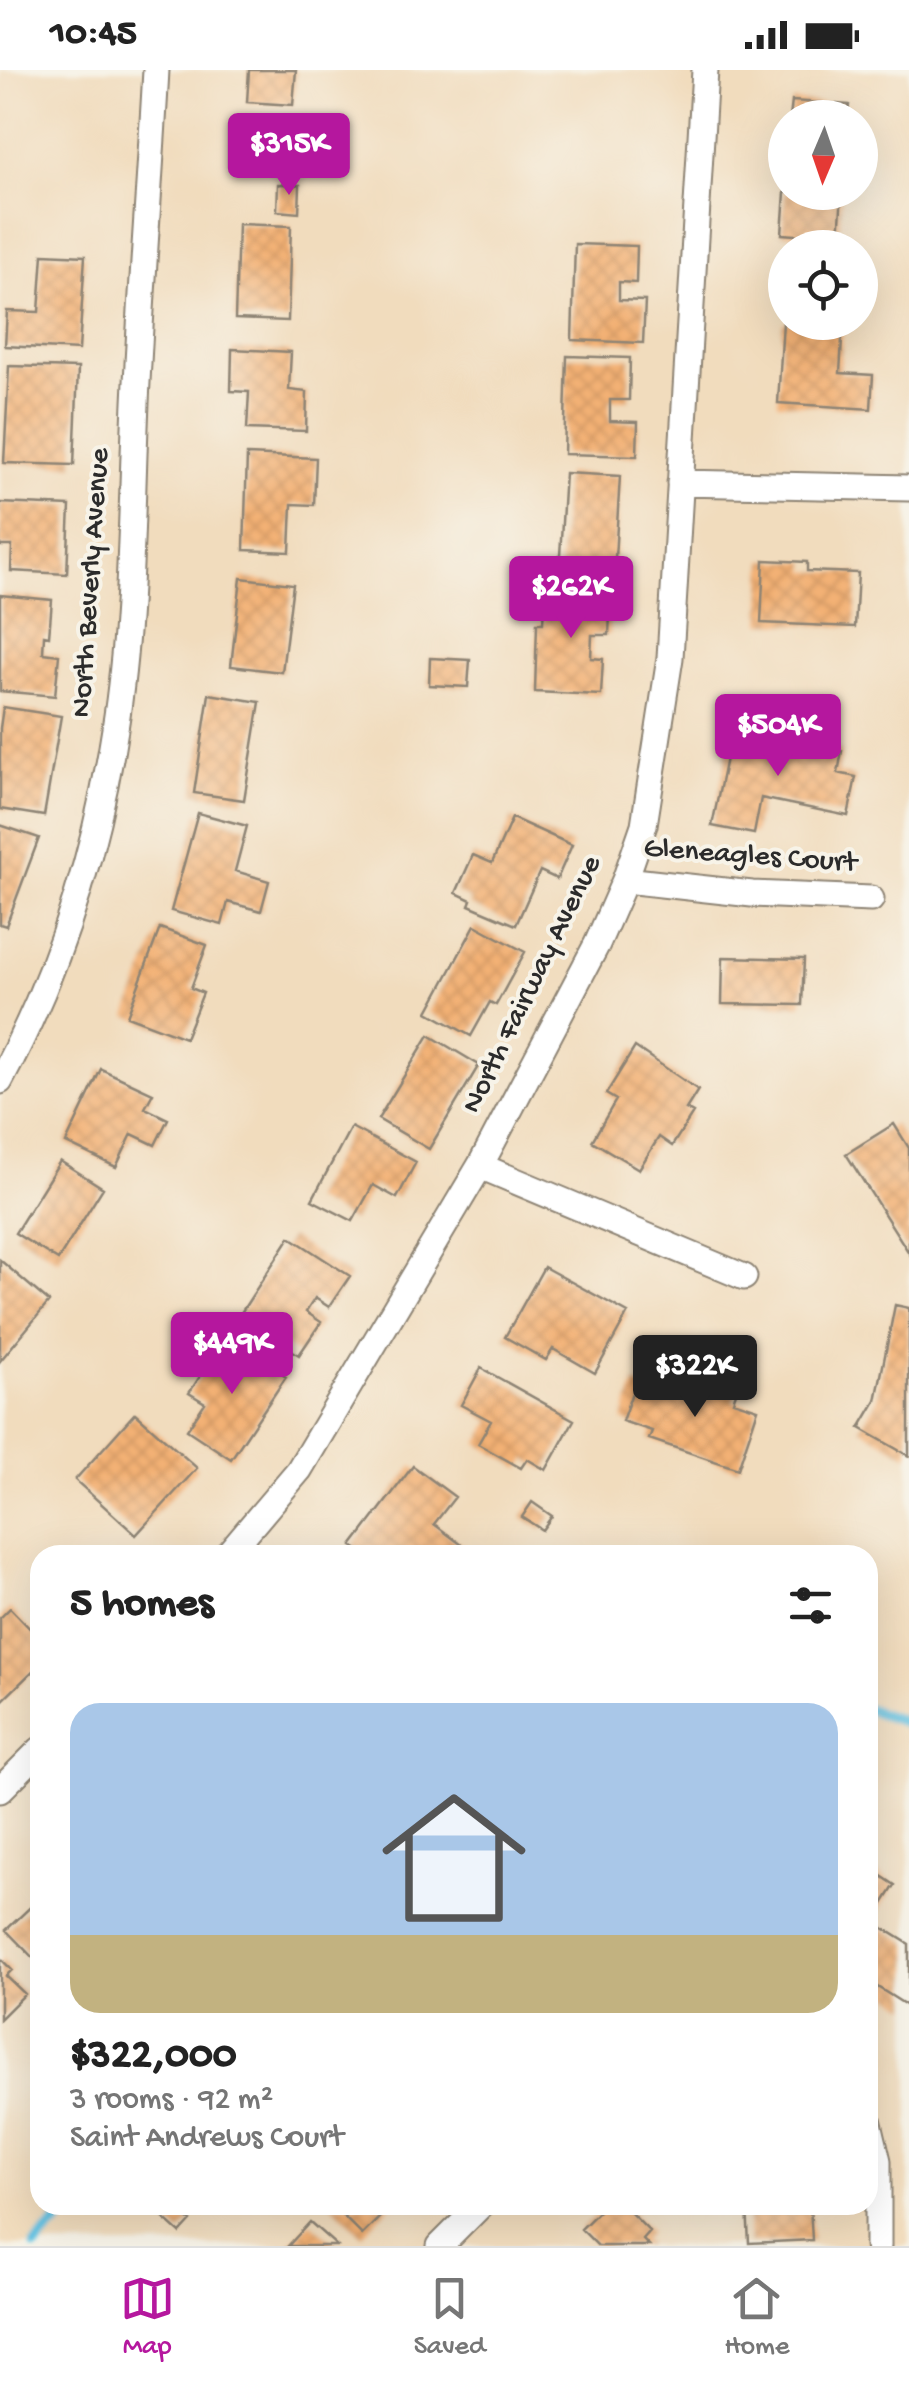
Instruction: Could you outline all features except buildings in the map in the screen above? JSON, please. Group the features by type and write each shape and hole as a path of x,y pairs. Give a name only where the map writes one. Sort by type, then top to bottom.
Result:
{"street":[{"name":"North Beverly Avenue","path":"0,1081 49,979 78,897 100,813 116,726 127,617 156,70"},
{"name":"North Fairway Avenue","path":"235,1545 298,1470 480,1166 597,944 625,880 647,811 670,658 705,70"},
{"path":"680,483 909,488"},
{"name":"Gleneagles Court","path":"625,880 752,894 871,899"},
{"path":"480,1166 744,1277"},
{"path":"0,1790 30,1760"},
{"path":"878,2161 878,2246"},
{"path":"440,2246 472,2215"}],"waterway":[{"path":"878,1713 909,1724"},
{"path":"35,2246 65,2215"}]}
